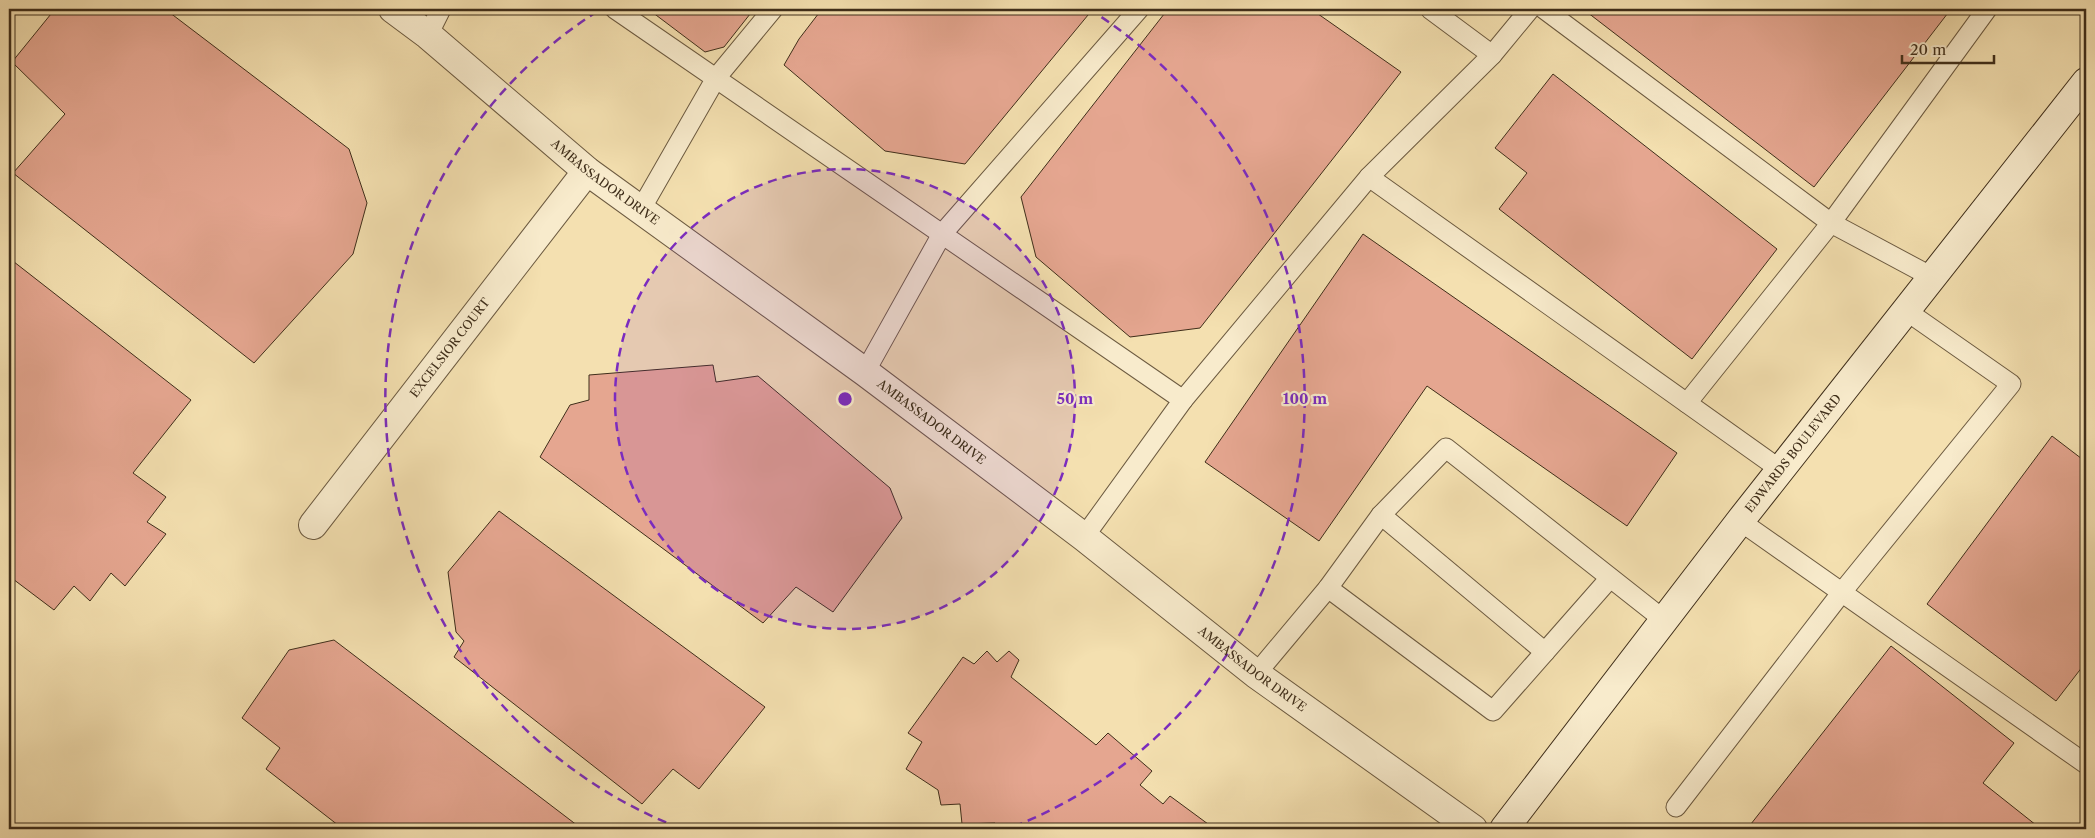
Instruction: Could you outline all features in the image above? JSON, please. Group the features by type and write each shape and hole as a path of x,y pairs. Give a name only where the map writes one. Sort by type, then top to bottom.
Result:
{"street":[{"name":"AMBASSADOR DRIVE","path":"393,9 428,35 587,171 866,372 1084,537 1256,674 1473,829"},
{"name":"EDWARDS BOULEVARD","path":"1504,829 1740,521 2086,82"},
{"name":"EXCELSIOR COURT","path":"313,525 587,171"}],"lane":[{"path":"428,35 441,9"},
{"path":"615,9 1183,400"},
{"path":"641,209 716,78 773,9"},
{"path":"866,372 942,234 1139,9"},
{"path":"1430,9 1492,55"},
{"path":"1084,537 1183,400 1369,177 1492,55 1530,9"},
{"path":"1544,9 1831,223 1932,277"},
{"path":"1687,403 1831,223 1987,9"},
{"path":"1369,177 1781,470"},
{"path":"1676,807 1842,592 2011,384 1905,310"},
{"path":"1256,674 1328,588 1381,514 1446,448 1664,620"},
{"path":"1381,514 1545,652"},
{"path":"1740,521 2086,764"},
{"path":"1328,588 1493,711 1610,578"}],"building":[{"path":"55,9 165,9 349,149 367,203 353,254 254,363 13,173 65,114 12,62"},
{"path":"648,9 754,9 724,47 705,52"},
{"path":"822,9 1093,9 965,164 885,151 784,65 799,39"},
{"path":"1168,9 1311,9 1401,72 1200,328 1130,337 1036,257 1021,197"},
{"path":"1583,9 1951,9 1814,187"},
{"path":"1553,74 1777,249 1692,359 1499,209 1527,173 1495,148"},
{"path":"1363,234 1677,453 1627,526 1427,386 1319,541 1205,462"},
{"path":"9,258 191,400 133,473 166,497 147,522 166,534 125,586 111,573 90,601 74,586 54,610 9,576"},
{"path":"713,365 716,382 758,376 890,488 902,518 833,612 796,587 763,623 540,457 570,405 589,400 589,375"},
{"path":"2052,436 2086,462 2086,662 2056,701 1927,604"},
{"path":"499,511 765,707 699,789 673,769 642,804 454,657 464,641 456,632 448,572"},
{"path":"334,640 582,829 343,829 266,769 280,748 242,718 289,650"},
{"path":"1891,646 2014,743 1983,783 2041,829 1747,829"},
{"path":"987,651 997,662 1009,651 1019,660 1011,677 1096,745 1108,733 1152,771 1140,785 1163,804 1170,796 1212,829 996,829 995,823 962,824 960,804 941,805 938,790 906,769 922,742 908,733 963,657 974,664"}]}
